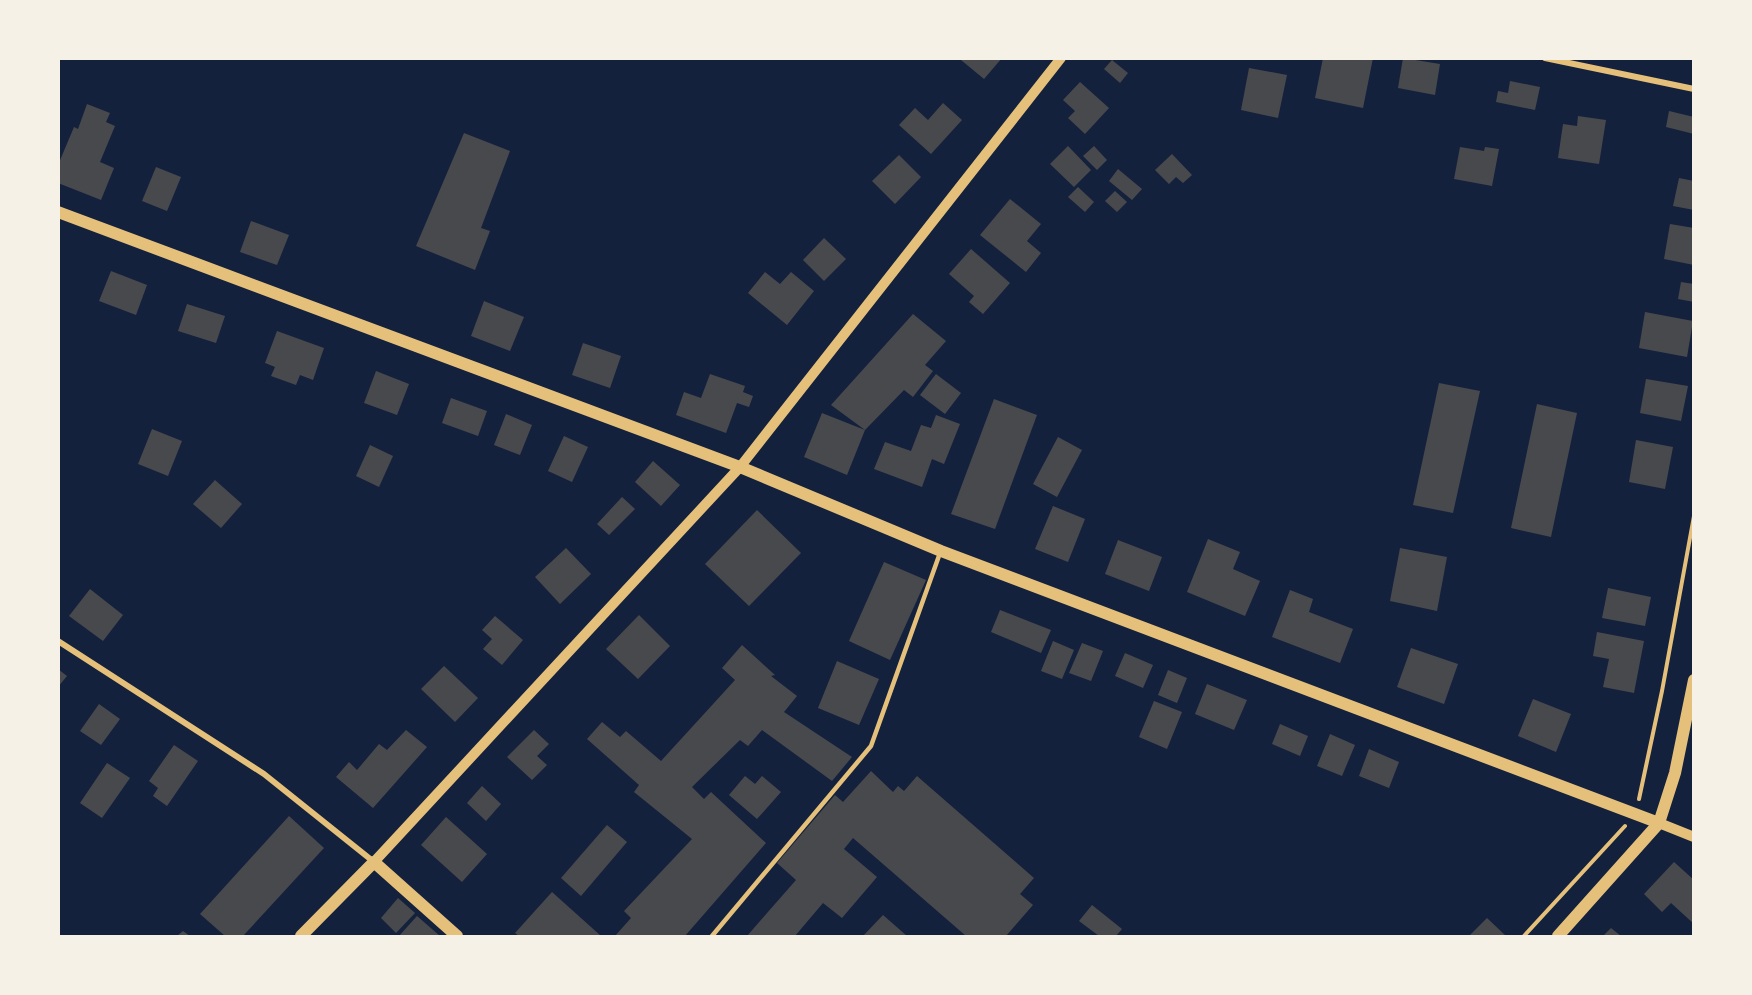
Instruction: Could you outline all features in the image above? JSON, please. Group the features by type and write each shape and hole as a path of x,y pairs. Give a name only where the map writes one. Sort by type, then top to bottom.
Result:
{"main road":[{"path":"58,212 740,466 941,551 1659,823"},
{"path":"1558,936 1659,823 1675,773 1694,680"},
{"path":"301,936 374,862 457,936"}],"street":[{"path":"58,641 264,774 374,862 740,466 1061,58"},
{"path":"1545,58 1694,89"},
{"path":"1659,823 1694,837"}],"lane":[{"path":"712,936 871,747 941,551"}],"path":[{"path":"1524,936 1636,814 1662,691 1694,516"}],"building":[{"path":"963,58 1002,58 984,79 961,60"},
{"path":"1323,58 1373,58 1363,108 1315,98"},
{"path":"1403,58 1440,64 1435,95 1398,88"},
{"path":"1112,60 1128,73 1120,83 1104,69"},
{"path":"1249,68 1287,75 1278,118 1241,110"},
{"path":"1510,81 1540,87 1535,110 1496,102 1498,91 1508,93"},
{"path":"1080,82 1109,108 1085,134 1068,118 1075,111 1063,100"},
{"path":"943,103 962,120 931,154 899,125 915,108 928,120"},
{"path":"87,104 110,113 106,122 115,126 100,162 114,168 101,200 58,183 58,165 74,127 78,129"},
{"path":"1669,111 1694,117 1694,134 1666,127"},
{"path":"1578,116 1606,120 1599,164 1558,158 1563,124 1577,126"},
{"path":"464,133 510,151 481,228 490,231 475,270 416,246"},
{"path":"1068,146 1091,170 1074,187 1050,164"},
{"path":"1094,146 1107,160 1097,170 1083,156"},
{"path":"1460,147 1484,151 1485,147 1499,149 1492,186 1454,179"},
{"path":"1172,154 1192,175 1183,183 1176,177 1169,184 1155,170"},
{"path":"899,155 921,177 895,204 872,181"},
{"path":"156,167 181,177 167,211 142,201"},
{"path":"1118,169 1142,189 1132,200 1109,181"},
{"path":"1679,178 1694,181 1694,210 1673,206"},
{"path":"1078,187 1094,202 1085,212 1068,197"},
{"path":"1115,191 1127,202 1117,212 1105,201"},
{"path":"1010,199 1041,224 1027,241 1041,253 1026,272 980,235"},
{"path":"251,221 289,235 277,265 240,252"},
{"path":"1670,224 1694,228 1694,265 1664,259"},
{"path":"824,238 846,259 824,281 803,260"},
{"path":"971,249 1010,283 983,314 969,302 974,296 949,274"},
{"path":"111,271 147,285 136,315 99,301"},
{"path":"765,272 780,284 791,272 814,291 787,325 748,293"},
{"path":"1681,282 1694,284 1694,302 1678,299"},
{"path":"484,301 524,317 510,351 471,336"},
{"path":"187,304 225,316 216,343 178,331"},
{"path":"1645,312 1693,321 1687,357 1639,348"},
{"path":"913,314 946,341 925,365 933,371 913,397 904,390 865,430 831,405"},
{"path":"277,331 324,348 313,380 300,375 296,385 271,376 275,367 265,363"},
{"path":"583,343 621,356 610,388 572,375"},
{"path":"376,371 409,384 397,415 364,403"},
{"path":"710,374 745,386 743,392 753,396 749,407 737,403 726,433 676,415 684,392 701,398"},
{"path":"936,374 961,393 945,414 920,395"},
{"path":"1646,379 1688,386 1681,421 1640,413"},
{"path":"1439,383 1480,391 1453,513 1413,505"},
{"path":"451,398 487,411 478,436 442,423"},
{"path":"994,399 1037,415 995,529 951,514"},
{"path":"1537,404 1577,413 1551,537 1511,528"},
{"path":"822,413 865,430 847,475 804,457"},
{"path":"506,414 532,425 520,455 494,445"},
{"path":"936,415 960,424 944,464 932,459 922,487 874,469 885,442 911,451 921,425 931,428"},
{"path":"152,429 182,441 168,476 138,464"},
{"path":"564,436 588,447 572,482 548,471"},
{"path":"1058,437 1082,450 1057,497 1033,484"},
{"path":"1636,440 1673,447 1665,489 1629,482"},
{"path":"370,445 393,456 379,487 356,476"},
{"path":"653,461 680,485 661,506 635,482"},
{"path":"215,480 242,504 221,528 193,504"},
{"path":"622,497 635,509 609,535 597,524"},
{"path":"1053,506 1085,519 1068,562 1035,549"},
{"path":"757,510 801,553 749,606 705,564"},
{"path":"1208,539 1240,552 1233,569 1260,581 1245,616 1187,592"},
{"path":"1118,540 1162,557 1149,591 1105,574"},
{"path":"566,548 591,574 560,604 535,577"},
{"path":"1400,548 1447,557 1437,611 1390,601"},
{"path":"884,562 926,580 890,660 849,641"},
{"path":"1608,588 1651,597 1645,626 1602,618"},
{"path":"90,589 123,615 103,641 69,616"},
{"path":"1290,590 1313,599 1309,612 1353,629 1340,663 1272,637"},
{"path":"1000,610 1051,630 1041,653 991,632"},
{"path":"639,615 670,646 638,679 606,649"},
{"path":"495,616 523,640 502,665 483,649 492,639 482,630"},
{"path":"1597,632 1644,641 1634,693 1603,687 1609,659 1593,656"},
{"path":"1053,641 1074,650 1062,679 1041,671"},
{"path":"1082,643 1103,651 1091,681 1069,673"},
{"path":"742,645 775,675 771,676 797,696 784,712 852,757 832,781 762,730 748,746 740,740 692,787 704,799 711,792 766,843 685,936 615,936 631,918 624,911 692,839 634,792 639,785 587,739 602,722 620,737 626,731 661,761 735,680 722,668"},
{"path":"1411,648 1458,664 1444,704 1397,687"},
{"path":"1125,653 1153,665 1143,688 1115,676"},
{"path":"837,661 879,679 859,725 818,708"},
{"path":"444,666 478,698 455,722 421,689"},
{"path":"58,669 67,676 58,687"},
{"path":"1168,670 1187,678 1177,703 1158,695"},
{"path":"1207,684 1247,700 1234,730 1195,714"},
{"path":"1533,699 1571,714 1556,752 1518,736"},
{"path":"1154,701 1182,712 1167,749 1139,737"},
{"path":"99,704 120,719 101,745 80,731"},
{"path":"1280,724 1308,736 1300,756 1272,744"},
{"path":"406,730 427,747 373,808 336,777 349,762 357,770 379,744 387,750"},
{"path":"534,730 549,744 537,756 547,765 532,780 507,757"},
{"path":"1330,734 1355,745 1342,776 1317,766"},
{"path":"174,745 198,761 167,806 153,796 158,788 149,781"},
{"path":"1369,749 1399,762 1389,788 1359,776"},
{"path":"107,763 130,778 102,818 80,803"},
{"path":"871,771 893,792 898,786 904,791 917,776 1034,878 1020,894 1033,905 1006,936 966,936 853,838 844,849 877,877 842,918 823,903 795,936 747,936 796,880 777,863 835,795 843,802"},
{"path":"745,776 755,784 762,776 781,792 757,819 729,795"},
{"path":"482,786 501,804 486,821 467,803"},
{"path":"289,816 324,848 243,936 225,936 200,914"},
{"path":"446,817 487,854 462,882 421,845"},
{"path":"607,825 627,842 581,896 561,878"},
{"path":"1674,862 1694,880 1694,924 1671,903 1662,912 1644,894"},
{"path":"552,892 601,936 519,936 515,933"},
{"path":"398,898 415,913 396,933 381,918"},
{"path":"1092,905 1122,929 1116,936 1099,936 1079,921"},
{"path":"883,915 907,936 863,936"},
{"path":"417,916 440,936 399,936"},
{"path":"1487,918 1506,936 1469,936"},
{"path":"1611,928 1621,936 1603,936"},
{"path":"183,931 190,936 177,936"}]}
